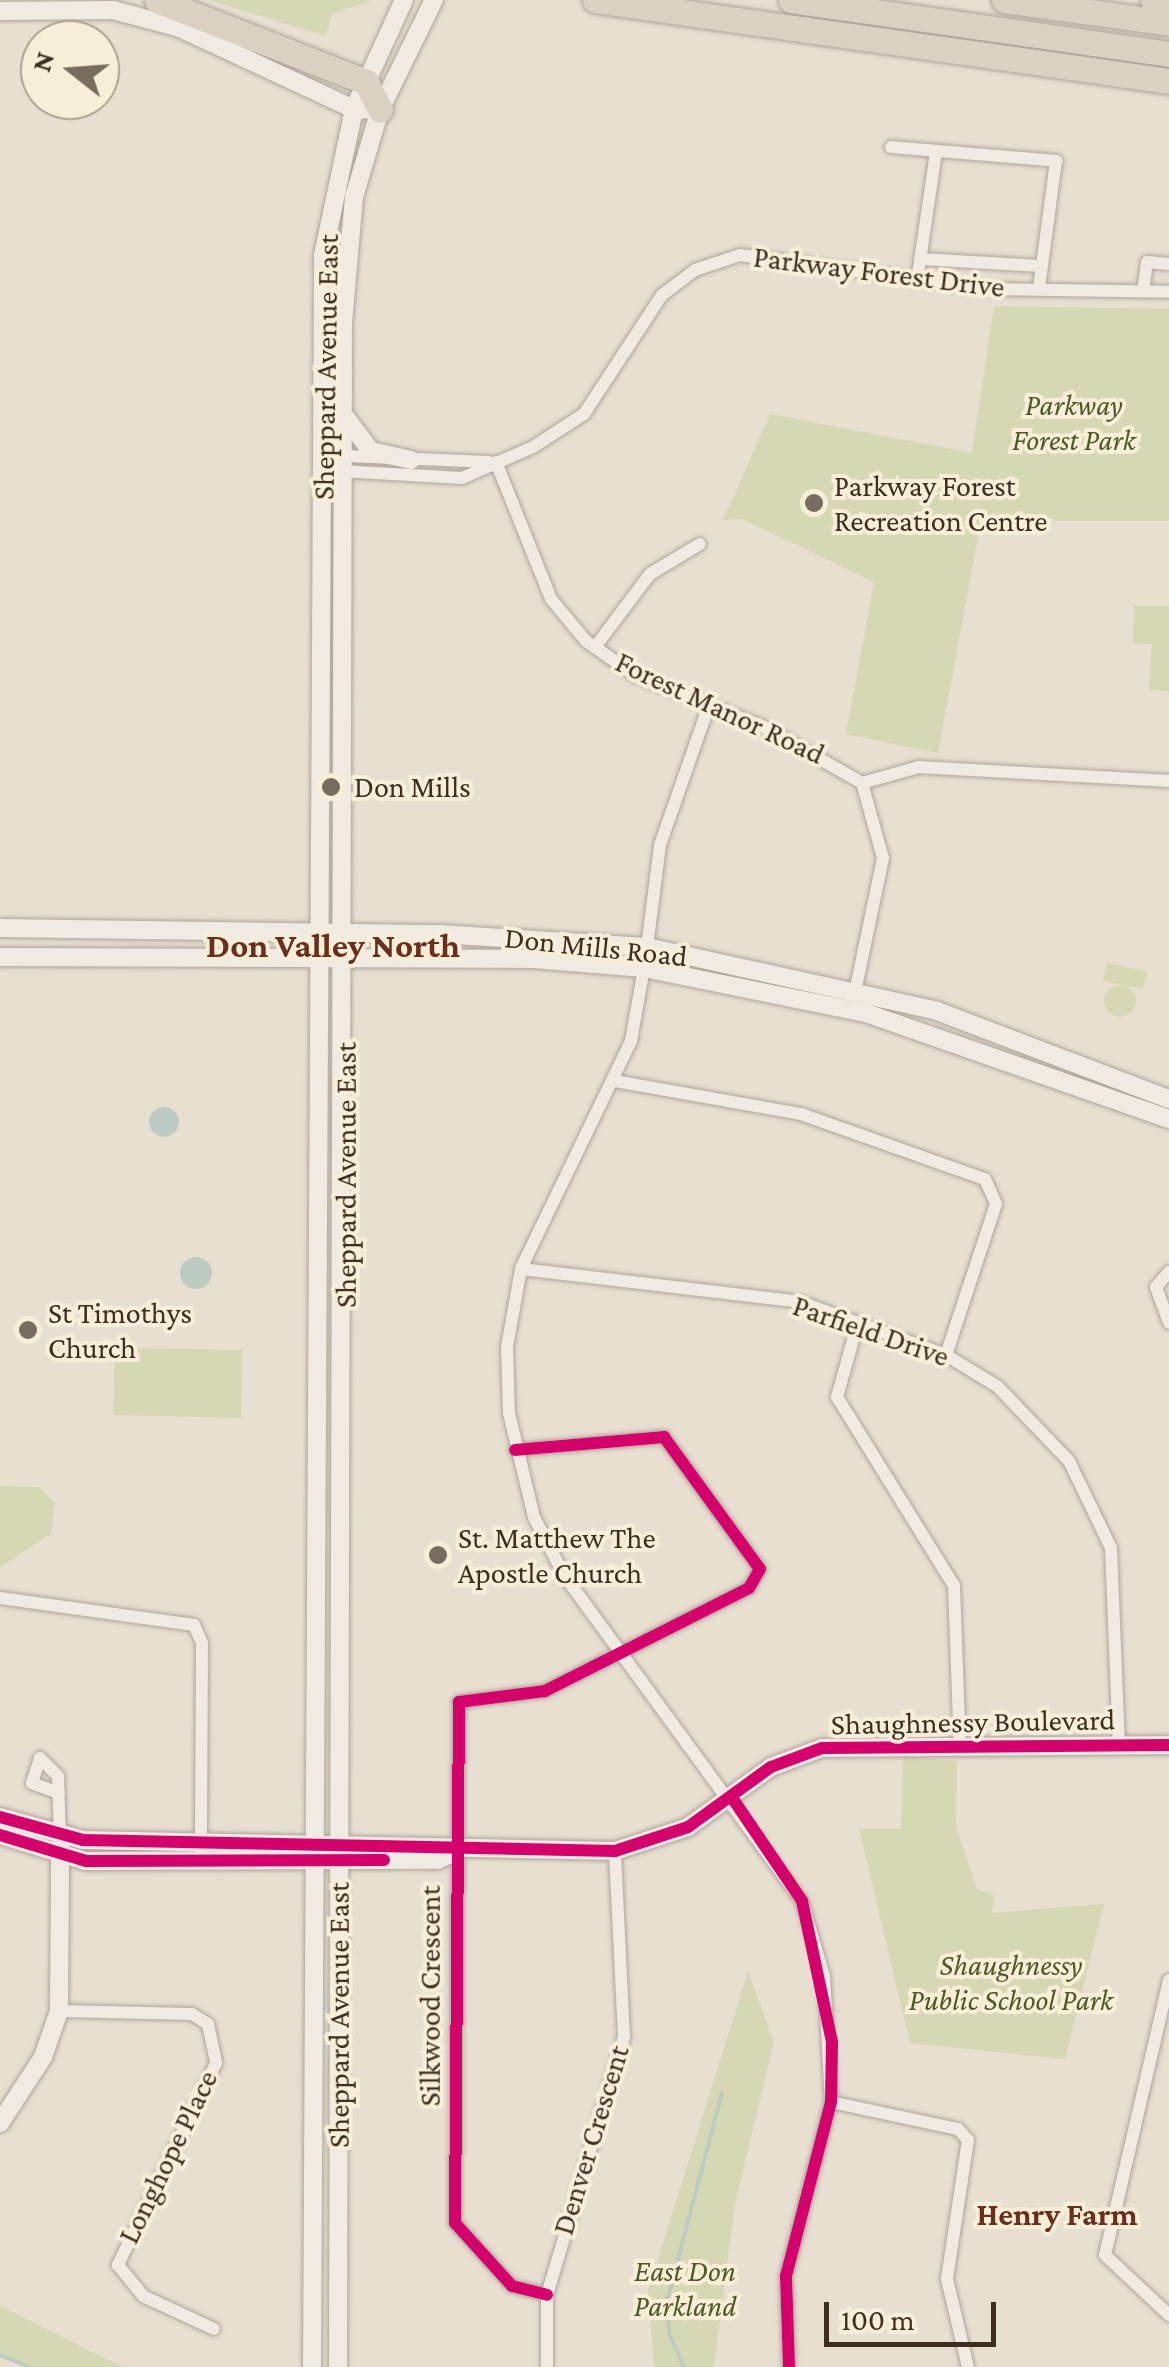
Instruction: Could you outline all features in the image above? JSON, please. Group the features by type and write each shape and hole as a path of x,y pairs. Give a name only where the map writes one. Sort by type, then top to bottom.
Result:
{"highway":[{"path":"158,0 366,82 380,110"},
{"path":"595,0 1169,81"},
{"path":"791,0 1169,54"},
{"path":"1004,0 1169,22"},
{"path":"1154,0 1169,3"},
{"path":"922,48 1169,96"}],"main road":[{"name":"Sheppard Avenue East","path":"312,2367 324,255 354,108 404,0"},
{"name":"Sheppard Avenue East","path":"338,2367 347,958 345,418 354,196 380,110 434,0"},
{"path":"0,11 112,10 180,28 354,108 380,110"},
{"path":"345,418 370,451 411,460"},
{"name":"Don Mills Road","path":"0,928 347,933 647,947 855,989 1169,1099"},
{"name":"Don Mills Road","path":"0,957 347,958 644,968 852,1009 1169,1119"},
{"name":"Shaughnessy Boulevard","path":"456,1851 615,1851 688,1827 771,1766 822,1748 1169,1744"},
{"path":"0,1817 64,1844 124,1841 201,1849"},
{"path":"0,1835 64,1844 339,1852 438,1860 456,1851"},
{"path":"0,2123 43,2057 59,2011 64,1844"}],"street":[{"path":"891,147 1056,161 1039,288"},
{"path":"918,281 936,153"},
{"name":"Parkway Forest Drive","path":"323,462 462,478 496,462 584,414 662,295 710,263 751,256 918,281 1169,292"},
{"path":"921,258 1040,266"},
{"path":"1142,291 1147,262 1169,264"},
{"name":"Parkway Forest Drive","path":"346,465 411,460 496,462"},
{"name":"Forest Manor Road","path":"496,462 552,599 594,647 708,708 796,742 862,783"},
{"path":"594,647 650,574 700,544"},
{"path":"647,947 660,845 708,708"},
{"path":"852,1009 883,858 862,783 918,768 1169,781"},
{"path":"644,968 614,1081 521,1269 507,1347 515,1450 544,1540 621,1652 732,1796 802,1901 824,1976 831,2102 786,2276 789,2367"},
{"path":"614,1081 802,1114 984,1179 996,1204 946,1355"},
{"name":"Parfield Drive","path":"521,1269 800,1302 946,1355 1024,1408 1088,1492 1118,1584 1120,1744"},
{"path":"1169,1272 1156,1287 1169,1323"},
{"path":"858,1322 838,1397 954,1586 960,1746"},
{"path":"515,1450 664,1437 756,1561 760,1574 749,1588 621,1652"},
{"path":"0,1598 194,1625 202,1643 201,1849"},
{"name":"Silkwood Crescent","path":"547,2295 512,2286 455,2223 456,1851 462,1698 545,1691 621,1652"},
{"path":"58,1794 64,1844"},
{"name":"Denver Crescent","path":"547,2367 547,2295 624,2036 615,1851"},
{"path":"1169,1980 1105,2255 1169,2314"},
{"name":"Longhope Place","path":"59,2011 192,2014 208,2024 216,2063 118,2265 144,2296 214,2329"},
{"path":"831,2102 958,2129 968,2140 947,2279 968,2367"}],"green space":[{"path":"208,0 374,0 332,14 326,36"},
{"name":"Parkway Forest Park","path":"994,306 1169,309 1169,521 981,521 938,753 846,734 874,582 742,519 723,520 770,414 972,453"},
{"path":"1134,606 1169,606 1169,691 1149,690 1152,644 1133,643"},
{"path":"1107,963 1147,971 1143,989 1103,981"},
{"path":"1120,985 1131,990 1136,1001 1131,1012 1120,1017 1109,1012 1104,1001 1109,990"},
{"path":"115,1348 242,1350 241,1418 113,1415"},
{"path":"0,1486 39,1487 55,1503 51,1534 0,1567"},
{"name":"Shaughnessy Public School Park","path":"903,1757 957,1761 956,1827 977,1889 994,1895 992,1913 1104,1904 1065,2059 910,2043 859,1829 901,1829"},
{"name":"East Don Parkland","path":"748,1971 774,2042 735,2204 714,2367 654,2367 648,2291"},
{"path":"0,2305 125,2367 27,2367 0,2353"}],"shaded area":[{"path":"164,1107 175,1111 179,1122 175,1133 164,1137 153,1133 149,1122 153,1111"},
{"path":"196,1257 208,1261 212,1273 208,1285 196,1289 184,1285 180,1273 184,1261"}],"waterway":[{"path":"684,2367 669,2334 668,2297 722,2093"},
{"path":"0,2355 29,2367"}],"cycle path":[{"path":"515,1450 664,1437 760,1569 749,1588 545,1691 459,1702 455,2223 512,2286 547,2295"},
{"path":"0,1817 83,1840 615,1851 688,1827 771,1767 822,1748 1169,1745"},
{"path":"731,1796 802,1901 832,2042 831,2102 786,2276 789,2367"},
{"path":"0,1835 86,1861 384,1860"}],"place":[{"name":"Parkway Forest Recreation Centre","path":"814,503"},
{"name":"Don Mills","path":"331,787"},
{"name":"St Timothys Church","path":"28,1330"},
{"name":"St. Matthew The Apostle Church","path":"438,1555"}],"district":[{"name":"Don Valley North","path":"333,946"},
{"name":"Henry Farm","path":"1057,2214"}]}
